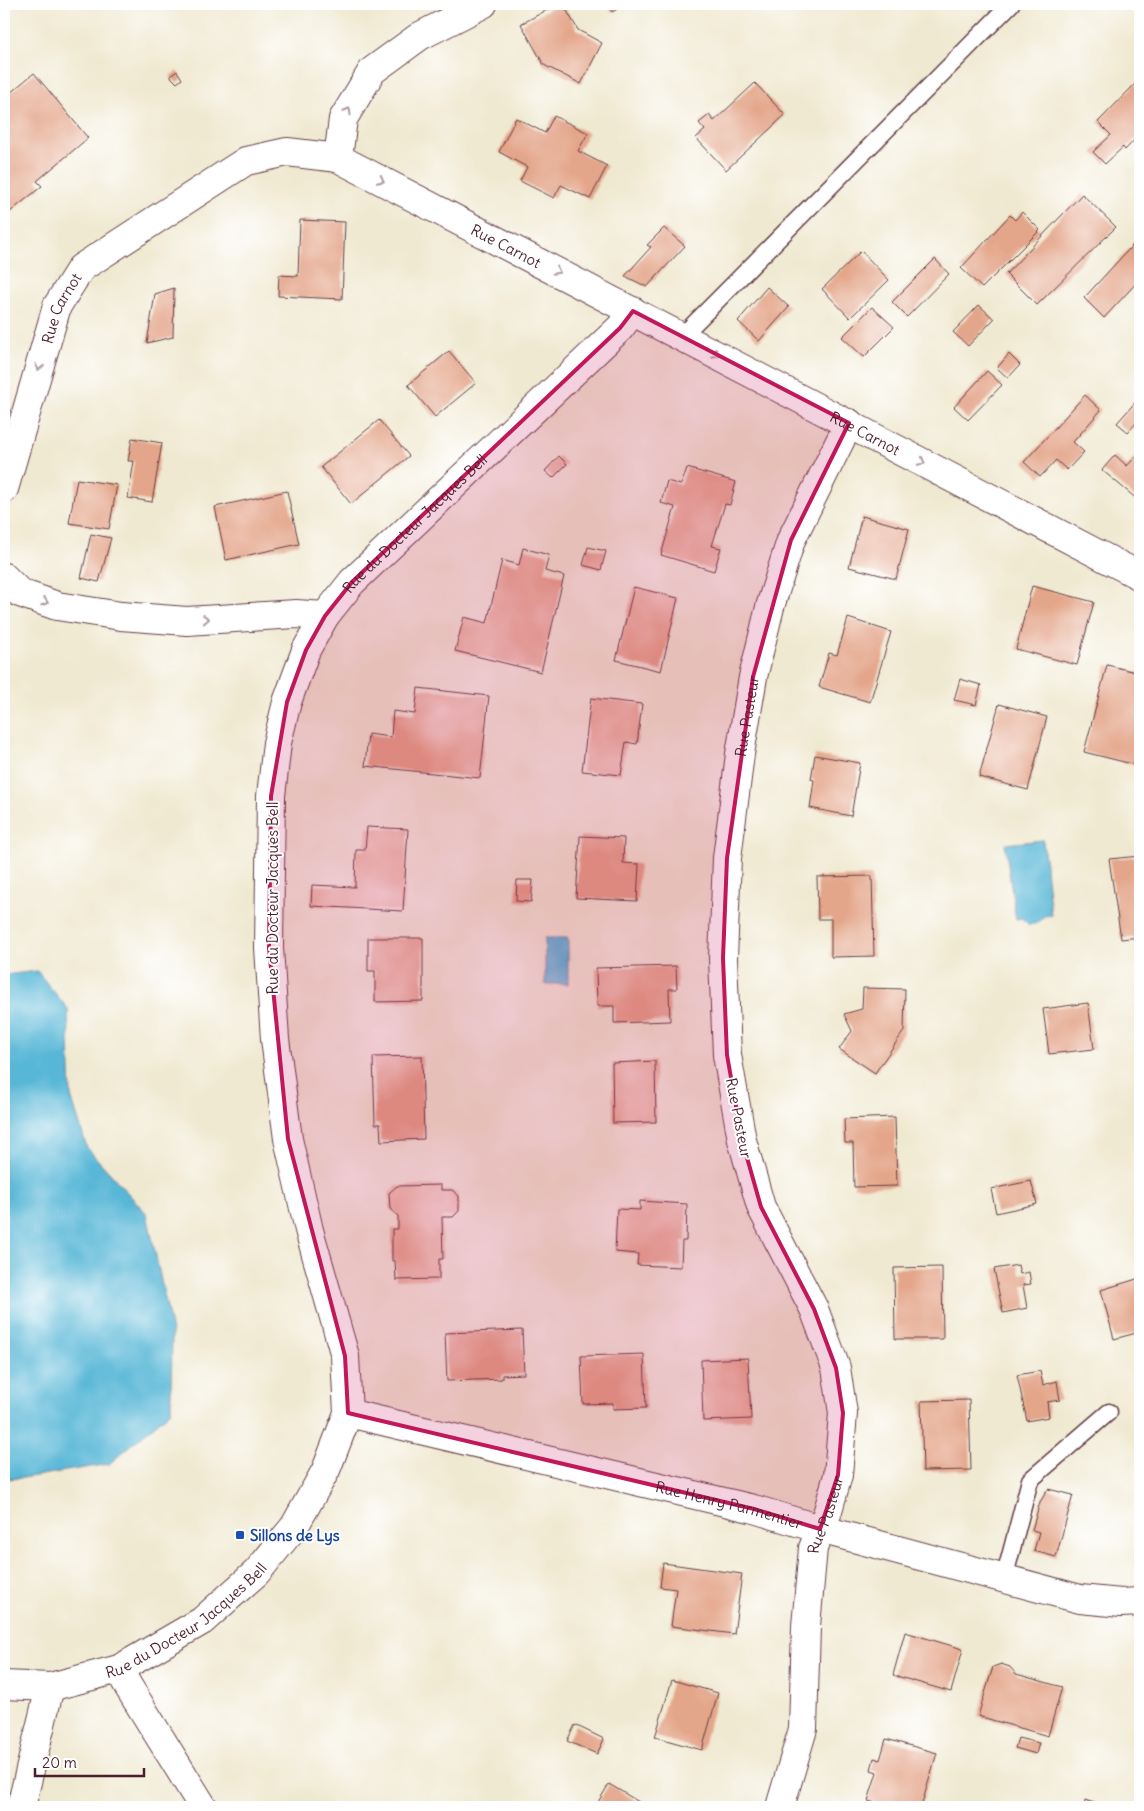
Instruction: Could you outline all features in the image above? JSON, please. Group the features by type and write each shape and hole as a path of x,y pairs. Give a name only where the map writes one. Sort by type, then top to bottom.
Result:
{"street":[{"path":"338,158 343,119 372,71 420,36 483,4"},
{"name":"Rue Carnot","path":"4,489 57,306 81,268 246,162 287,152 338,158 1140,576"},
{"name":"Rue du Docteur Jacques Bell","path":"4,1685 50,1687 119,1669 202,1621 257,1572 294,1527 326,1470 348,1413 345,1356 309,1230 288,1139 275,1039 269,948 271,796 277,743 287,702 306,650 325,616 352,582 620,328 634,311"},
{"name":"Rue Pasteur","path":"780,1807 803,1729 806,1626 813,1548 827,1514 838,1475 843,1413 836,1368 814,1309 761,1207 742,1140 727,1055 723,958 727,858 740,754 753,677 770,607 791,540 849,423"},
{"path":"4,577 20,593 57,606 121,616 187,621 296,614 325,616"},
{"name":"Rue Henry Parmentier","path":"348,1413 754,1509 820,1530 1080,1599 1121,1603 1140,1602"},
{"path":"119,1669 203,1807"},
{"path":"21,1807 50,1687"}],"lane":[{"path":"682,336 1011,4"},
{"path":"1004,1579 1030,1480 1109,1412"}],"highlighted area":[{"path":"633,311 849,423 791,540 753,677 727,858 723,958 727,1055 742,1140 761,1207 814,1309 836,1368 843,1413 838,1475 820,1529 754,1509 348,1413 345,1356 288,1139 269,948 271,796 287,702 306,650 325,616 352,582 620,328"}],"water":[{"path":"1043,840 1051,915 1044,916 1037,923 1029,925 1022,918 1016,919 1005,844"},
{"path":"545,938 568,938 568,984 545,984"},
{"path":"37,971 68,1009 71,1096 87,1148 147,1214 172,1332 171,1411 109,1464 23,1478 4,1479 4,975"}],"building":[{"path":"558,4 563,4 578,30 602,43 581,84 544,65 521,24"},
{"path":"607,4 626,4 612,12"},
{"path":"177,71 182,79 177,83 170,76"},
{"path":"34,73 88,138 37,181 42,186 4,217 4,98"},
{"path":"755,83 785,115 726,170 696,138 705,130 699,123 709,115 714,121"},
{"path":"1135,84 1140,89 1140,134 1125,150 1123,147 1105,164 1093,152 1111,135 1098,122"},
{"path":"554,116 588,133 578,151 607,166 590,199 561,185 554,198 520,181 527,167 499,152 516,118 545,133"},
{"path":"1082,194 1116,227 1037,305 1006,274"},
{"path":"1022,212 1040,230 982,288 961,268 1010,215 1015,220"},
{"path":"300,220 345,222 342,299 278,296 279,275 298,276"},
{"path":"664,228 685,246 647,287 625,276 651,247 647,245"},
{"path":"1140,237 1140,279 1104,318 1084,298"},
{"path":"861,251 889,280 850,318 822,289"},
{"path":"935,259 949,274 907,317 892,302"},
{"path":"767,287 789,307 759,341 738,321"},
{"path":"174,288 173,337 147,343 155,294"},
{"path":"979,305 994,319 968,346 953,332"},
{"path":"872,307 894,327 864,357 842,337"},
{"path":"449,351 476,383 435,417 408,385"},
{"path":"1009,354 1020,365 1008,378 997,368"},
{"path":"987,371 1002,385 968,420 954,407"},
{"path":"1085,395 1101,410 1073,442 1084,452 1067,470 1056,460 1040,477 1024,462"},
{"path":"1139,398 1140,419 1128,432 1117,423"},
{"path":"379,420 409,456 351,504 321,467"},
{"path":"132,438 162,443 152,502 128,498 134,461 128,461"},
{"path":"1140,452 1140,497 1138,500 1102,470 1115,455 1127,466"},
{"path":"559,456 567,464 553,478 545,471"},
{"path":"687,468 736,482 730,505 725,504 712,546 721,548 714,571 661,555 675,507 661,503 667,481 681,485"},
{"path":"77,479 117,485 109,529 69,523"},
{"path":"287,491 299,544 226,560 215,507"},
{"path":"862,516 909,529 896,579 849,567"},
{"path":"91,534 111,538 99,582 81,578"},
{"path":"588,547 606,551 601,570 583,565"},
{"path":"523,548 549,555 545,571 564,576 541,672 455,651 464,617 487,623 502,560 519,565"},
{"path":"1032,586 1094,602 1077,665 1016,649"},
{"path":"634,587 678,598 661,671 616,660"},
{"path":"848,618 891,632 870,702 819,687 829,653 837,655"},
{"path":"1107,665 1140,673 1140,766 1084,752"},
{"path":"960,679 981,685 976,705 954,700"},
{"path":"418,688 489,696 480,778 365,766 368,734 391,737 393,711 415,714"},
{"path":"591,698 642,704 637,744 626,742 621,775 582,771"},
{"path":"999,704 1047,717 1028,790 979,777"},
{"path":"815,755 860,763 851,816 810,808 814,780 811,779"},
{"path":"367,827 408,829 403,911 311,906 312,885 355,887 356,850 365,850"},
{"path":"580,836 624,838 623,863 639,864 637,901 576,898"},
{"path":"1140,856 1140,937 1121,939 1109,859"},
{"path":"872,876 874,956 831,957 831,919 818,919 817,877"},
{"path":"517,880 533,880 531,902 516,901"},
{"path":"368,938 423,938 423,1001 375,1002 375,971 368,971"},
{"path":"676,966 677,989 669,989 670,1021 614,1023 614,1006 597,1006 596,968"},
{"path":"863,988 905,989 904,1031 875,1073 839,1049 852,1031 844,1014 862,1009"},
{"path":"1088,1003 1094,1049 1049,1054 1043,1009"},
{"path":"422,1056 424,1139 381,1141 380,1124 375,1124 373,1057"},
{"path":"655,1061 656,1122 613,1123 612,1063"},
{"path":"895,1117 897,1186 854,1187 853,1143 845,1143 844,1119"},
{"path":"1031,1181 1037,1204 996,1213 991,1189"},
{"path":"441,1185 441,1190 452,1190 459,1196 459,1211 453,1217 442,1217 443,1259 439,1259 439,1279 396,1280 395,1261 392,1261 392,1229 398,1229 398,1216 390,1209 389,1193 397,1186"},
{"path":"640,1201 687,1204 686,1241 682,1241 681,1267 637,1265 638,1254 615,1252 617,1209 640,1210"},
{"path":"1018,1265 1020,1274 1029,1272 1031,1284 1023,1285 1027,1308 1003,1313 994,1269"},
{"path":"942,1267 943,1339 895,1339 894,1268"},
{"path":"1140,1278 1140,1332 1114,1339 1101,1290"},
{"path":"522,1330 524,1374 502,1375 502,1379 447,1381 445,1333"},
{"path":"644,1354 646,1408 613,1409 613,1403 583,1404 581,1356"},
{"path":"748,1358 751,1419 703,1421 701,1360"},
{"path":"1040,1371 1043,1385 1057,1381 1060,1400 1047,1402 1049,1417 1027,1421 1017,1375"},
{"path":"969,1400 971,1470 923,1471 921,1401"},
{"path":"1048,1489 1073,1495 1056,1557 1034,1551 1039,1532 1032,1530 1040,1502"},
{"path":"663,1563 742,1574 734,1634 671,1626 676,1589 660,1587"},
{"path":"905,1632 963,1649 951,1692 893,1675"},
{"path":"1001,1664 1010,1667 1016,1674 1062,1687 1048,1736 978,1716 993,1667"},
{"path":"672,1680 718,1693 702,1750 655,1737"},
{"path":"575,1725 604,1739 597,1754 567,1741"},
{"path":"1018,1738 1039,1743 1036,1754 1015,1748"},
{"path":"886,1739 937,1753 921,1807 890,1807 868,1801 877,1772 871,1770 874,1758 880,1760"},
{"path":"609,1784 644,1805 642,1807 595,1807"},
{"path":"1086,1800 1105,1807 1084,1807"}],"place":[{"name":"Sillons de Lys","path":"240,1535"}]}
